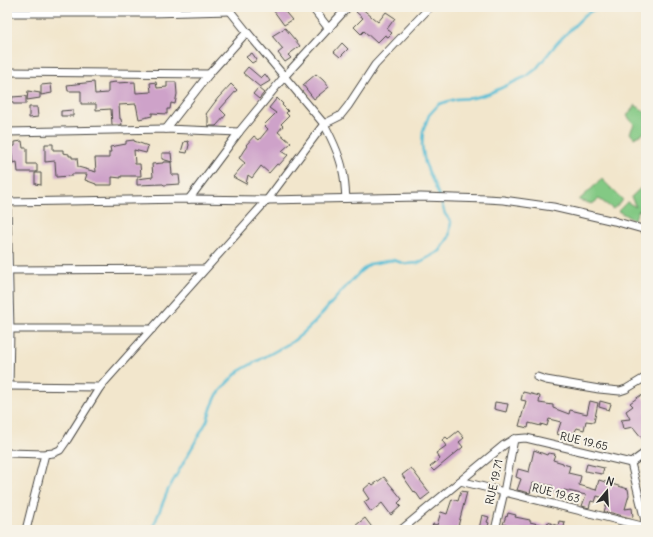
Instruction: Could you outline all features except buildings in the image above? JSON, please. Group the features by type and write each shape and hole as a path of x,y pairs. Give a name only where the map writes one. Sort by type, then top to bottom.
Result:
{"street":[{"path":"312,7 329,29"},
{"path":"189,199 238,132 284,77 348,7"},
{"path":"7,453 45,454 60,450 100,386 267,200 324,124 340,116 375,65 430,7"},
{"path":"7,12 229,9 324,124 340,159 346,198"},
{"path":"166,129 209,74 247,32"},
{"path":"7,72 209,74"},
{"path":"7,132 166,129 238,132"},
{"path":"7,202 421,197 503,200 553,208 614,221 646,230"},
{"path":"7,207 10,329 8,386 100,386"},
{"path":"8,270 204,269"},
{"path":"10,329 152,329"},
{"path":"537,377 546,380 599,389 620,391 646,377"},
{"path":"401,530 514,438"},
{"name":"RUE 19.65","path":"514,438 526,438 631,463"},
{"name":"RUE 19.71","path":"495,530 514,438"},
{"path":"646,452 631,463 646,526"},
{"path":"26,530 45,454"},
{"name":"RUE 19.63","path":"460,481 646,526"}],"green space":[{"path":"635,105 646,112 646,132 634,138 630,133 634,124 627,116"},
{"path":"602,179 623,200 613,209 599,199 592,204 579,200"},
{"path":"646,183 646,215 639,210 634,220 618,211 627,202 636,207 631,197"}],"waterway":[{"path":"152,530 168,490 207,421 217,395 239,371 292,342 302,334 314,323 361,271 370,264 393,260 406,264 418,263 440,251 449,237 451,222 445,214 425,163 422,146 423,131 429,115 439,104 456,99 473,98 488,94 527,76 536,69 557,43 585,15 602,7"},
{"path":"636,7 646,15"}]}
